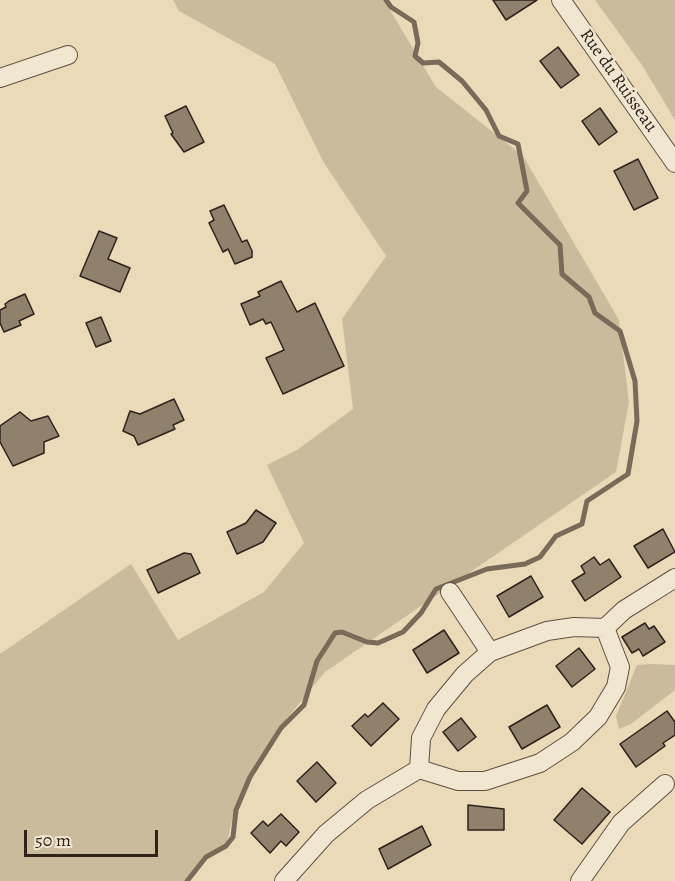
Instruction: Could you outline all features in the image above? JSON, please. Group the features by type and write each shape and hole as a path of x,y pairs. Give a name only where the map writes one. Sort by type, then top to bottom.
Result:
{"street":[{"name":"Rue du Ruisseau","path":"561,0 675,163"},
{"path":"0,78 68,55"},
{"path":"419,769 421,738 436,709 465,674 489,652 547,631 574,627 605,628 624,610 675,578"},
{"path":"450,591 489,652"},
{"path":"284,881 326,834 367,800 419,769 458,781 485,781 540,763 572,742 598,717 616,687 620,667 605,628"},
{"path":"580,881 621,823 665,784"}],"shaded area":[{"path":"173,0 384,0 436,87 523,156 619,320 629,402 616,472 325,672 280,727 259,762 235,806 227,843 202,858 184,881 0,881 0,654 131,564 178,640 264,592 304,543 267,465 297,450 353,409 342,319 386,256 324,163 275,64 179,11"},
{"path":"595,0 675,0 675,120 642,65"},
{"path":"637,665 675,665 675,690 631,724 619,729 616,716"}],"building":[{"path":"493,0 537,0 506,20"},
{"path":"558,47 579,75 561,88 540,61"},
{"path":"186,106 204,142 184,152 171,134 173,133 165,116"},
{"path":"600,108 617,132 599,145 582,121"},
{"path":"638,159 658,198 634,210 614,171"},
{"path":"224,205 242,242 247,240 252,251 252,257 235,264 228,249 223,252 209,223 214,220 210,211"},
{"path":"99,231 117,238 108,259 130,268 120,292 80,276"},
{"path":"281,281 297,312 315,303 344,366 283,394 266,358 284,350 271,322 266,324 263,319 250,325 241,304 260,296 258,292"},
{"path":"25,294 34,314 19,321 21,325 4,332 0,323 0,310 6,307 5,304 9,301"},
{"path":"101,317 111,341 96,347 86,323"},
{"path":"174,399 184,420 173,425 175,429 138,445 134,436 123,431 130,411 140,414"},
{"path":"20,412 31,421 48,416 59,436 44,442 44,453 13,466 0,442 0,426"},
{"path":"256,510 276,523 263,542 237,554 227,532 246,523"},
{"path":"663,529 675,552 648,568 634,546"},
{"path":"184,553 191,554 200,573 158,593 147,570"},
{"path":"594,557 600,565 609,559 621,577 585,601 572,581 585,573 581,566"},
{"path":"531,576 543,597 509,617 497,596"},
{"path":"645,623 649,629 654,626 665,642 643,656 639,649 632,653 622,637"},
{"path":"444,630 459,653 427,673 413,650"},
{"path":"579,648 595,669 572,687 556,666"},
{"path":"383,703 399,719 371,746 352,726 365,714 368,717"},
{"path":"547,705 560,727 522,749 509,727"},
{"path":"667,711 675,722 675,735 663,743 665,746 636,767 620,744"},
{"path":"461,718 476,737 458,751 443,732"},
{"path":"317,762 336,783 316,802 297,781"},
{"path":"582,788 610,812 582,844 554,820"},
{"path":"468,805 504,809 504,830 468,830"},
{"path":"281,814 299,832 286,846 281,841 270,853 251,833 263,821 268,826"},
{"path":"422,826 431,845 388,869 379,849"}],"waterway":[{"path":"187,881 206,857 226,846 233,837 236,810 250,777 281,728 304,705 317,661 335,633 342,632 367,642 378,643 403,632 421,613 436,589 487,569 525,564 540,557 556,536 582,524 587,501 628,474 637,421 635,381 620,331 595,313 589,297 562,274 560,245 518,203 527,191 518,144 499,136 486,110 462,81 439,62 423,63 415,56 418,43 414,22 391,7 386,0"}]}
